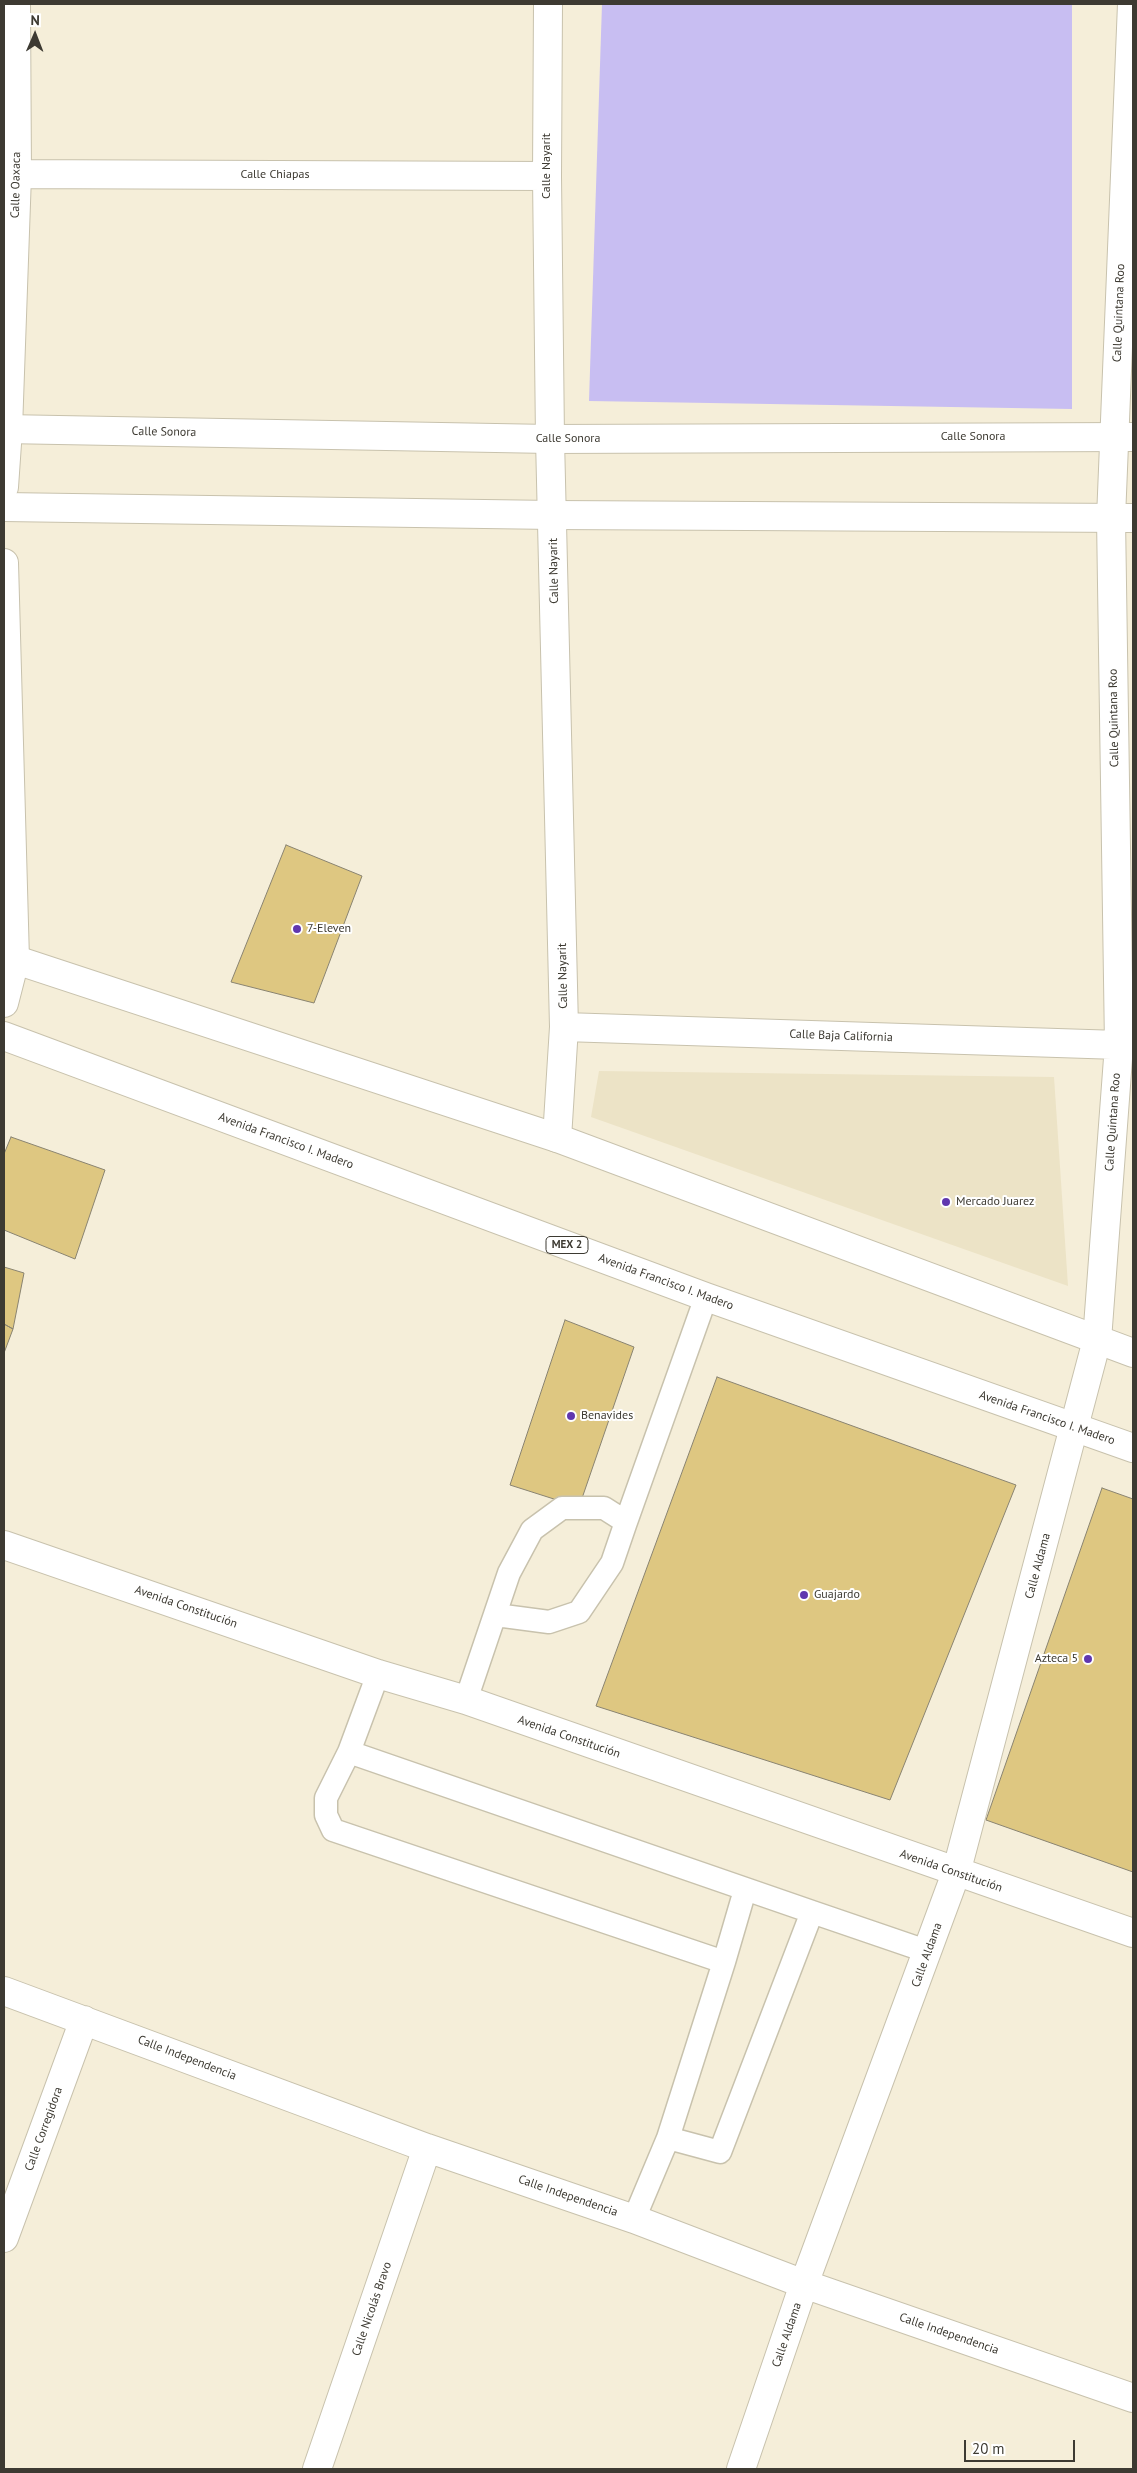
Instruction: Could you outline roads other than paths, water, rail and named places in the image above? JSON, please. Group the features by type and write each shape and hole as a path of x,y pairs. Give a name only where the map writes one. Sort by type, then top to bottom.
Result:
{"street":[{"name":"Calle Oaxaca","path":"4,486 10,174 16,4"},
{"name":"Calle Nayarit","path":"548,4 547,176 550,439 564,1028 557,1138"},
{"name":"Calle Quintana Roo","path":"1075,1428 1097,1340 1119,1044 1123,437 1132,4"},
{"name":"Calle Chiapas","path":"10,174 547,176"},
{"name":"Calle Sonora","path":"6,429 550,439 1123,437"},
{"path":"4,507 553,515 1122,518"},
{"path":"4,563 10,958 4,1003"},
{"path":"10,958 557,1138 1133,1353"},
{"name":"Calle Baja California","path":"564,1028 1119,1044"},
{"name":"Avenida Francisco I. Madero","path":"4,1036 706,1297 1133,1448"},
{"name":"Calle Aldama","path":"741,2469 804,2284 929,1952 956,1873 1075,1428"},
{"name":"Avenida Constitución","path":"4,1544 378,1674 466,1700 956,1873 1133,1933"},
{"name":"Calle Independencia","path":"4,1991 427,2148 634,2219 804,2284 1133,2398"},
{"name":"Calle Corregidora","path":"4,2238 84,2020"},
{"name":"Calle Nicolás Bravo","path":"317,2469 427,2148"}],"lane":[{"path":"496,1615 549,1622 579,1612 612,1563 706,1297"},
{"path":"466,1700 509,1573 532,1530 562,1508 604,1508 626,1522"},
{"path":"378,1674 349,1752 326,1798 326,1816 333,1830 724,1962"},
{"path":"349,1752 744,1890 929,1952"},
{"path":"634,2219 668,2138 724,1962 744,1890"},
{"path":"668,2138 720,2152 812,1912"}],"place":[{"name":"7-Eleven","path":"297,929"},
{"name":"Mercado Juarez","path":"946,1202"},
{"name":"Benavides","path":"571,1416"},
{"name":"Guajardo","path":"804,1595"},
{"name":"Azteca 5","path":"1088,1659"}]}
